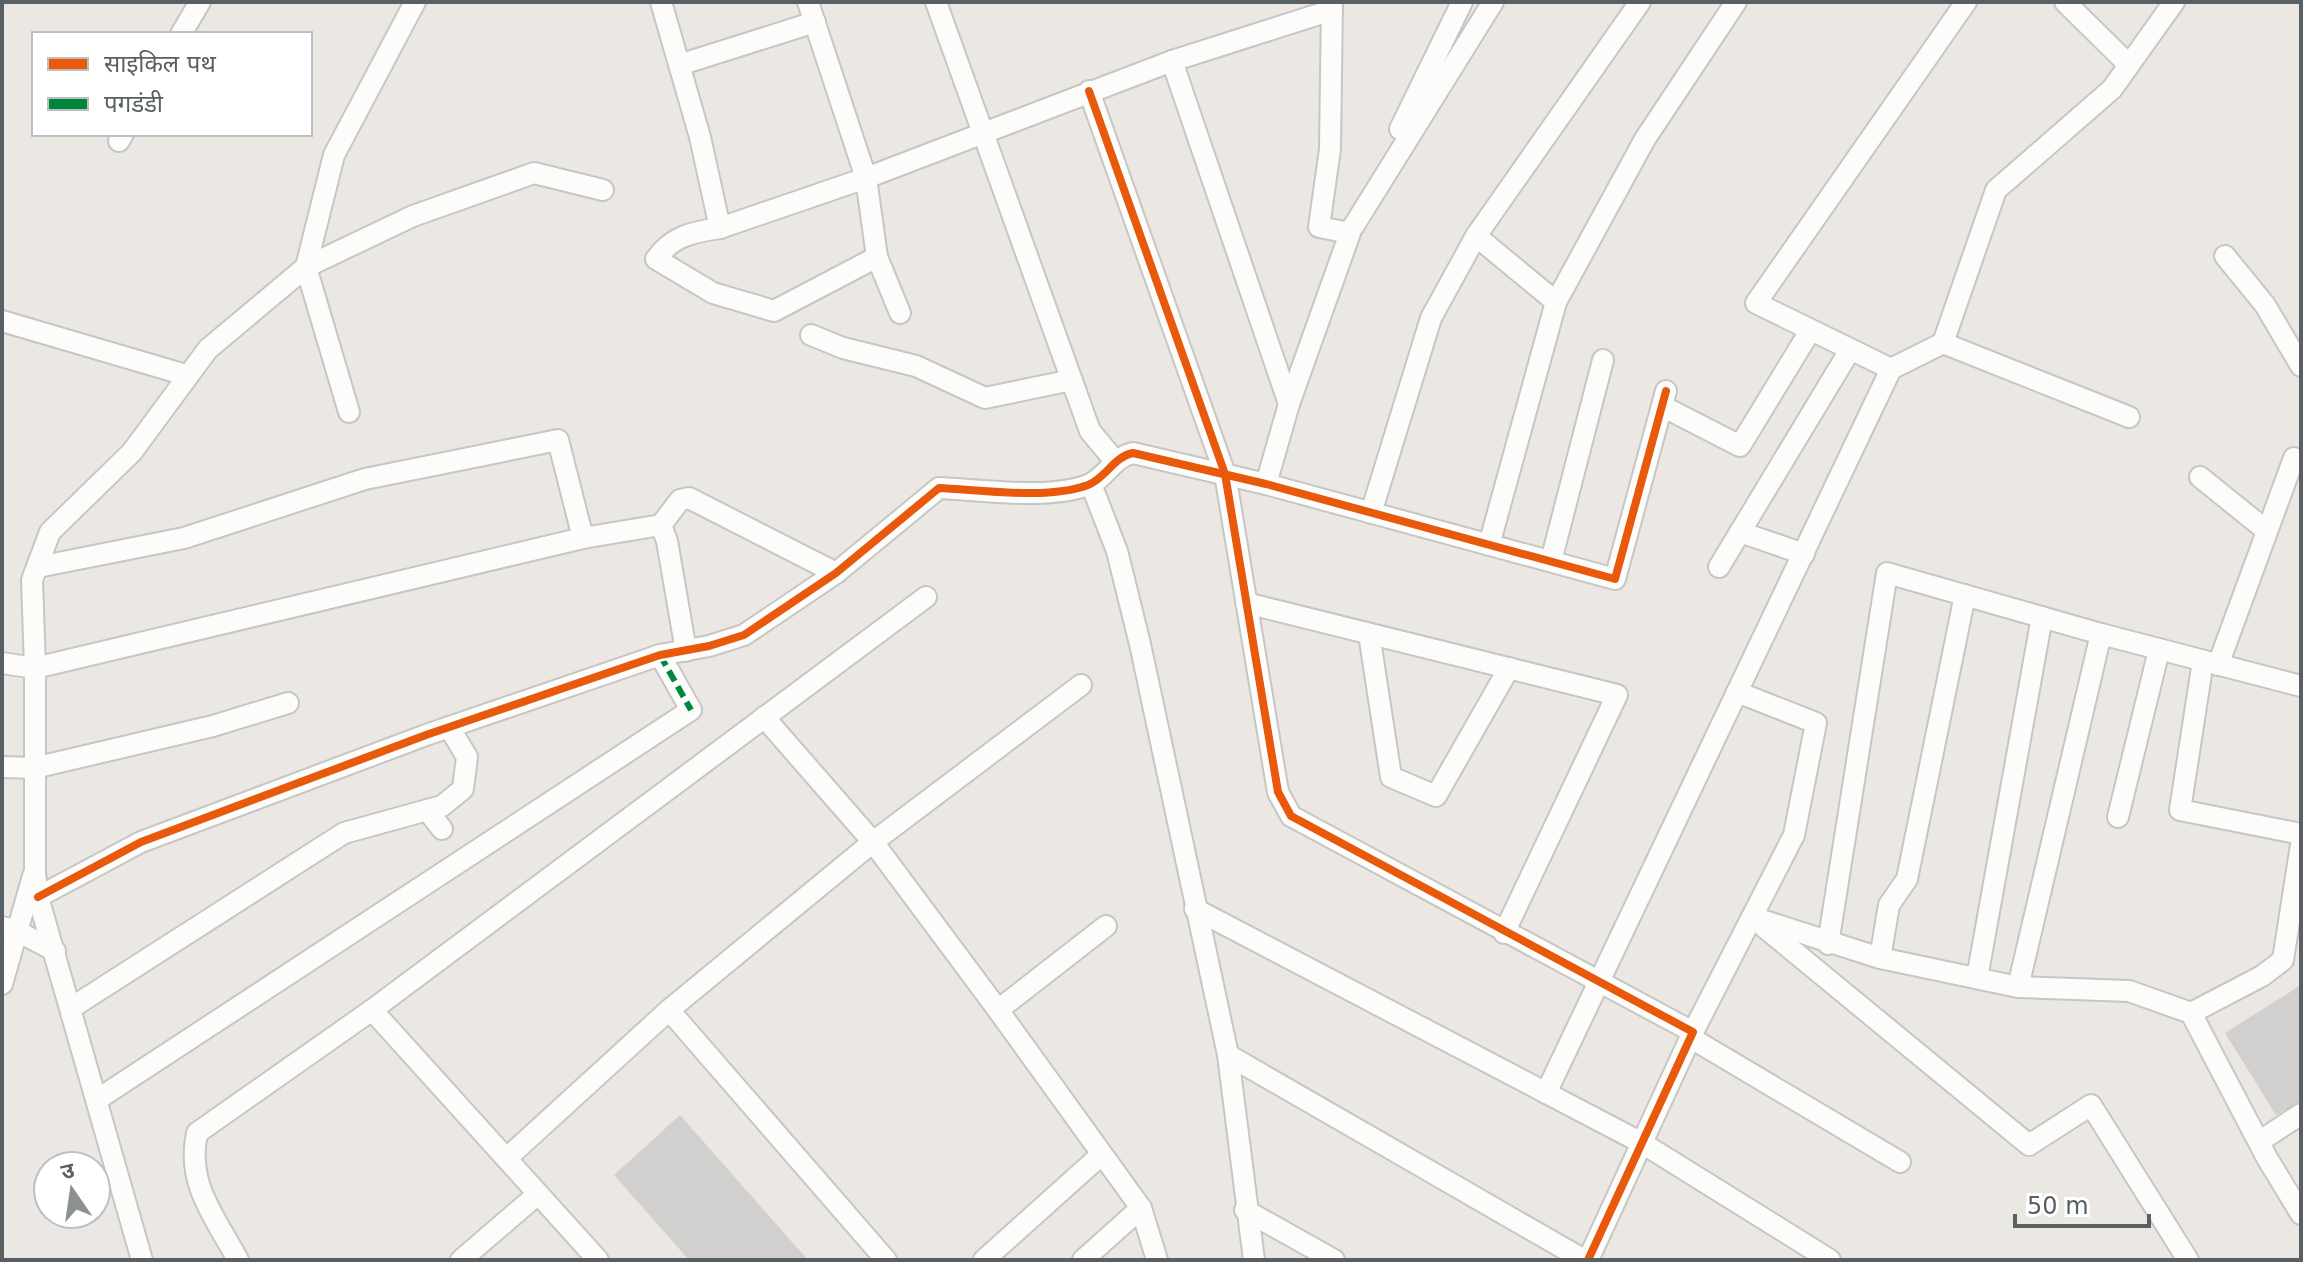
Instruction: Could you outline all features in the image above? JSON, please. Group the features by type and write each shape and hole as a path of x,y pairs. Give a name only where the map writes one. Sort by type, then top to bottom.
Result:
{"street":[{"path":"182,32 200,2"},
{"path":"349,412 306,267 334,155 415,2"},
{"path":"808,2 866,178 877,257 900,313"},
{"path":"936,2 1090,431 1115,461"},
{"path":"1266,484 1289,404 1351,230 1462,2"},
{"path":"1351,230 1493,2"},
{"path":"1371,513 1431,318 1476,236 1640,2"},
{"path":"1489,545 1556,302 1645,139 1736,2"},
{"path":"1891,369 1756,303 1966,2"},
{"path":"2065,2 2129,65"},
{"path":"1546,1093 1891,369 1943,343 1996,190 2112,89 2174,2"},
{"path":"658,3 679,65 720,228"},
{"path":"877,257 774,311 713,293 656,259 666,245 691,232 720,228 866,178 1089,91 1332,6 1330,149 1319,227 1351,230"},
{"path":"679,65 815,22"},
{"path":"1172,61 1289,404"},
{"path":"1089,91 1225,474 1278,792 1291,816 1504,933 1600,981 1900,1162"},
{"path":"142,1260 38,897 35,873 32,580 50,532 132,452 208,349 306,267 413,216 534,173 603,190"},
{"path":"1476,236 1556,302"},
{"path":"2225,256 2265,305 2301,366"},
{"path":"2,321 186,375"},
{"path":"38,897 141,842 449,727 660,655 744,635 836,573 939,488 1056,492 1091,484 1115,461 1133,453 1266,484 1615,579 1664,399 1740,446 1810,331"},
{"path":"811,335 843,348 916,366 985,398 1072,380"},
{"path":"1943,343 2129,417"},
{"path":"1719,567 1850,350"},
{"path":"1551,561 1603,360"},
{"path":"38,567 184,538 365,479 558,440 583,538"},
{"path":"2294,458 2267,531 2210,663 2180,810 2301,834"},
{"path":"2200,477 2267,531"},
{"path":"1091,484 1117,551 1228,1055 1245,1210 1254,1260"},
{"path":"2,663 35,668 583,538 661,525 680,500 689,498 836,573"},
{"path":"661,525 667,541 686,651"},
{"path":"1740,532 1804,554"},
{"path":"1828,944 1887,573 2159,650 2301,686"},
{"path":"1880,958 1889,905 1907,879 1965,595"},
{"path":"238,1260 195,1180 192,1156 197,1133 372,1010 926,597"},
{"path":"1246,603 1617,695 1504,933"},
{"path":"1977,978 2042,617"},
{"path":"1369,634 1391,777 1436,796 1509,668"},
{"path":"2018,987 2101,634"},
{"path":"2118,817 2159,650"},
{"path":"98,1099 691,710 660,655"},
{"path":"507,1158 669,1010 873,842 1081,685"},
{"path":"1228,1055 1586,1260 1692,1035 1794,835 1816,723 1737,692"},
{"path":"2,767 34,768 213,726 288,703"},
{"path":"764,717 873,842 998,1010 1141,1208 1157,1260"},
{"path":"71,1008 344,833 442,806 463,789 467,757 449,727"},
{"path":"427,810 442,829"},
{"path":"2191,1013 2262,976 2283,960 2296,903 2301,845"},
{"path":"2,984 10,929 35,873"},
{"path":"1195,909 1642,1143 1830,1260"},
{"path":"1752,917 1828,944 1880,958 2018,987 2129,991 2191,1013 2301,1214"},
{"path":"1752,917 2029,1145 2091,1105 2188,1260"},
{"path":"998,1010 1106,926"},
{"path":"10,929 55,951"},
{"path":"372,1010 598,1260"},
{"path":"669,1010 886,1260"},
{"path":"2260,1141 2301,1114"},
{"path":"984,1260 1101,1155"},
{"path":"461,1260 538,1194"},
{"path":"1083,1260 1141,1208"},
{"path":"1245,1210 1334,1260"}],"building":[{"path":"2301,985 2301,1101 2276,1115 2225,1033"},
{"path":"680,1115 808,1260 689,1260 614,1175"}],"marked path":[{"path":"660,655 691,710"}],"cycle path":[{"path":"1089,91 1225,474 1278,792 1291,816 1693,1032 1588,1260"},
{"path":"38,897 141,842 426,735 660,655 709,646 744,635 836,573 939,488 1015,493 1072,490 1094,482 1120,459 1133,453 1266,484 1615,579 1666,391"}]}
